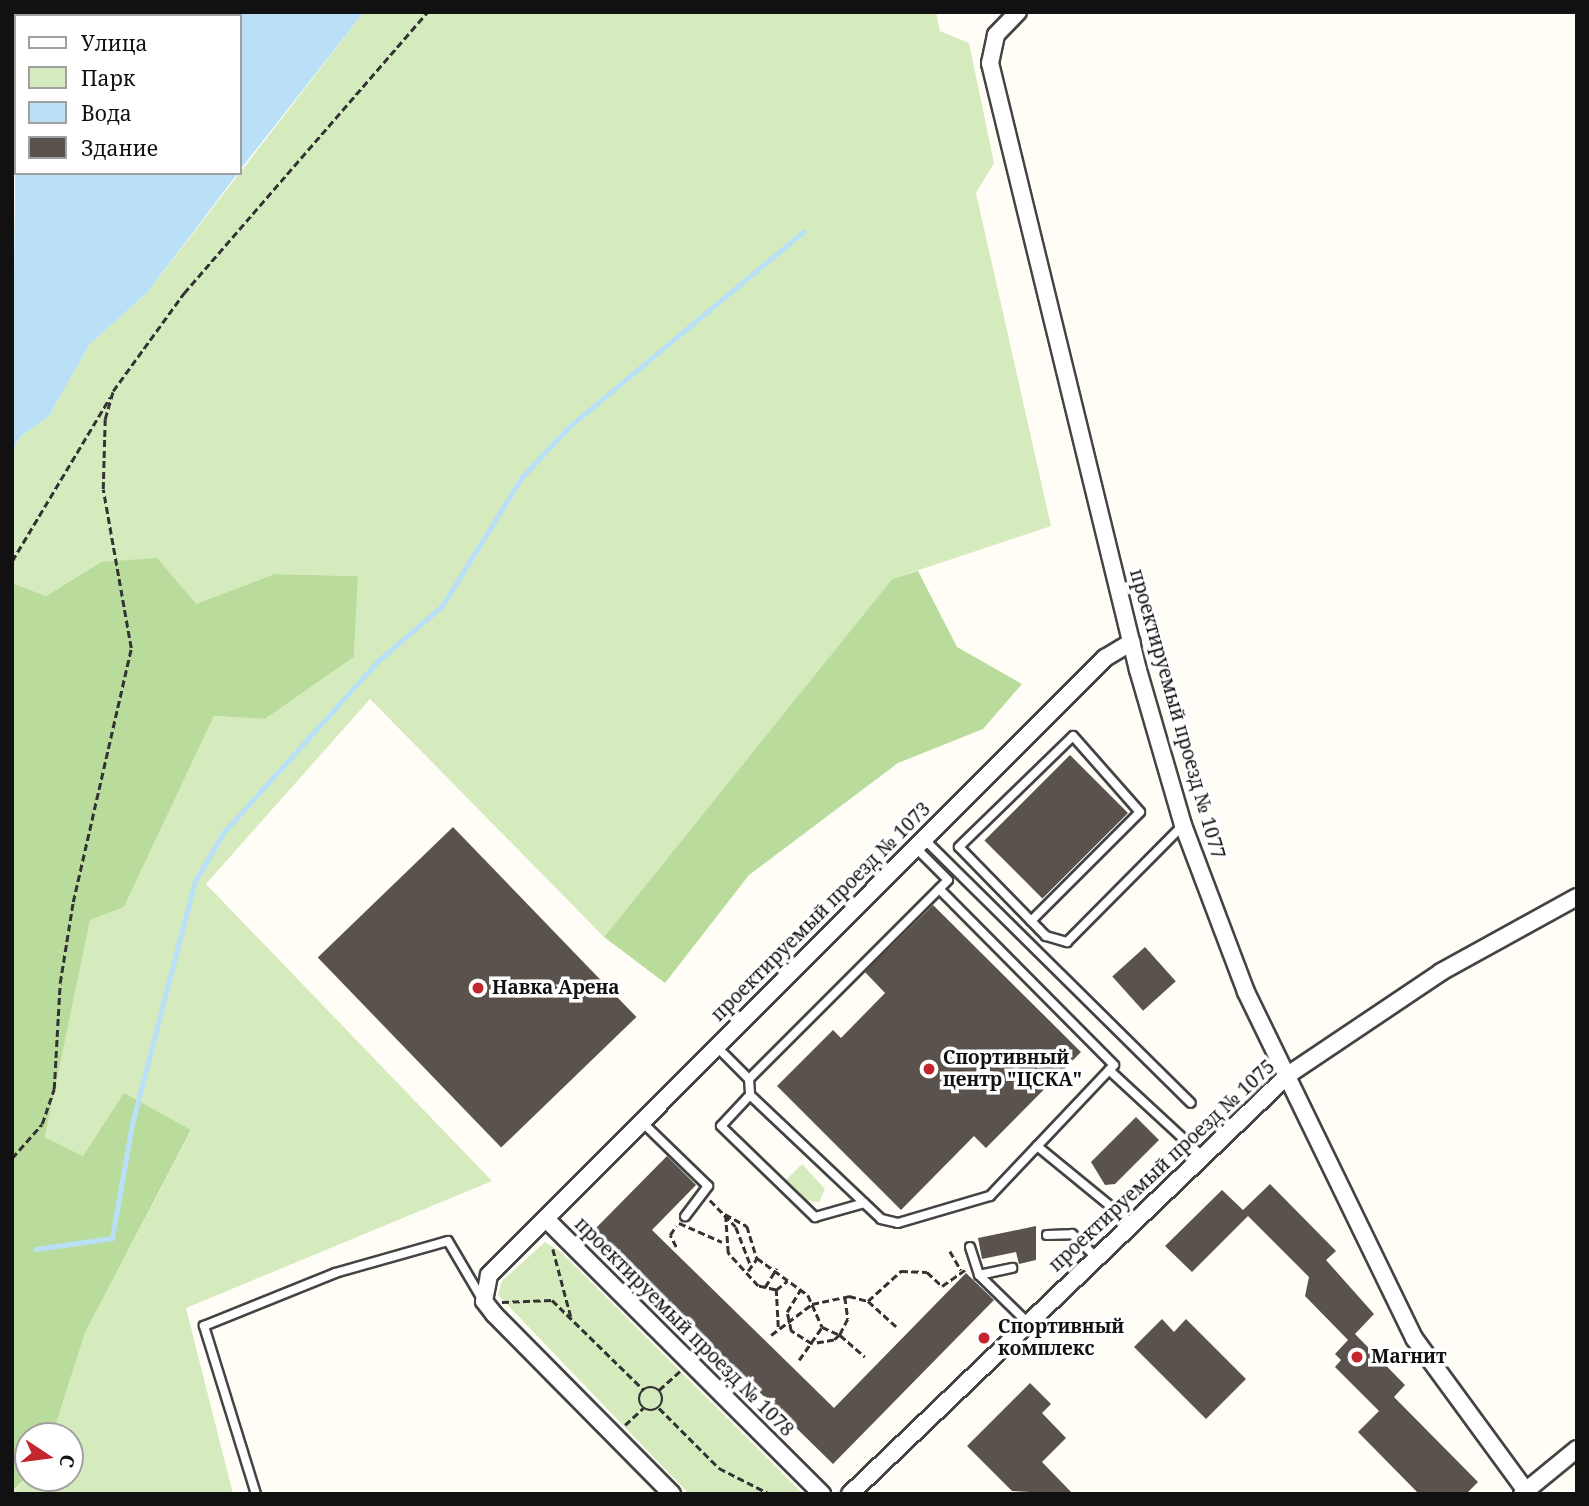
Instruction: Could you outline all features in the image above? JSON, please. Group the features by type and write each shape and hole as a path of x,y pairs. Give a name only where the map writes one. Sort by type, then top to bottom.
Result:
{"street":[{"name":"проектируемый проезд № 1077","path":"1017,12 996,35 990,63 1132,642 1184,825 1246,992 1414,1338 1525,1493"},
{"name":"проектируемый проезд № 1073","path":"545,1219 1105,658 1132,642"},
{"name":"проектируемый проезд № 1075","path":"850,1494 1200,1154 1288,1075 1441,972 1577,897"},
{"name":"проектируемый проезд № 1078","path":"484,1301 489,1275 545,1219 822,1494"},
{"path":"484,1301 672,1494"},
{"path":"1525,1493 1577,1449"}],"lane":[{"path":"1031,921 1140,812 1073,736 959,847 1031,921 1058,943 1068,942 1184,825"},
{"path":"749,1079 948,880 920,843"},
{"path":"920,843 1191,1103"},
{"path":"717,1047 749,1079 750,1095 881,1219 898,1223 990,1196 1114,1065 939,889"},
{"path":"1109,1070 1200,1154"},
{"path":"750,1095 721,1126 815,1217 864,1203"},
{"path":"642,1122 705,1181 706,1195 685,1216"},
{"path":"1037,1146 1130,1222"},
{"path":"1047,1235 1072,1234 1095,1256"},
{"path":"256,1494 204,1326 335,1273 448,1241 484,1301"},
{"path":"970,1247 977,1272 1027,1322"},
{"path":"977,1272 1012,1268"}],"path":[{"path":"12,561 113,391 184,293 427,12"},
{"path":"12,1158 42,1124 54,1089 60,983 73,902 131,648 103,489 105,419 113,391"},
{"path":"706,1195 725,1214 747,1226 757,1258 776,1268 787,1281 800,1290 812,1304 822,1327 841,1335 865,1357"},
{"path":"722,1242 725,1214"},
{"path":"725,1214 750,1263 748,1272"},
{"path":"676,1247 670,1235 685,1216"},
{"path":"676,1226 722,1242 765,1288 776,1290 787,1281"},
{"path":"551,1241 572,1320"},
{"path":"950,1251 961,1270"},
{"path":"750,1263 757,1258"},
{"path":"765,1288 776,1268"},
{"path":"868,1301 901,1271 927,1272 942,1286 961,1270 977,1272"},
{"path":"776,1290 778,1328"},
{"path":"771,1335 786,1318 800,1290"},
{"path":"786,1318 791,1331 813,1344 841,1335 848,1319 845,1297"},
{"path":"786,1318 812,1304 845,1297 868,1301 896,1326"},
{"path":"501,1303 552,1300 644,1390 659,1391"},
{"path":"799,1360 813,1344 822,1327"},
{"path":"682,1369 659,1391 659,1408 719,1468 770,1494"},
{"path":"620,1430 643,1408 644,1390"},
{"path":"643,1408 659,1408"}],"green space":[{"path":"364,12 936,12 940,31 969,43 994,163 976,193 1051,526 892,579 604,937 370,699 206,884 492,1181 186,1308 233,1494 12,1494 14,1492 84,1492 84,1422 56,1422 85,1333 191,1131 83,1156 45,1137 90,919 124,907 214,716 265,719 354,657 358,576 274,574 196,604 101,562 46,596 12,583 12,452 20,437 49,416 90,344 147,293 238,175 242,175 242,170"},
{"path":"157,558 196,604 274,574 358,576 354,657 265,719 214,716 124,907 90,920 45,1137 83,1156 124,1093 191,1130 85,1333 56,1422 14,1422 12,1492 12,583 46,596 101,562"},
{"path":"918,571 957,647 1022,684 983,729 898,763 749,875 665,983 604,937 892,579"},
{"path":"802,1164 825,1189 819,1202 805,1200 786,1180"},
{"path":"545,1242 561,1252 803,1494 689,1494 498,1295 502,1281"}],"water":[{"path":"90,12 364,12 242,167 242,14"},
{"path":"15,175 236,175 147,293 90,344 49,416 20,437 12,452"}],"building":[{"path":"1070,755 1128,813 1042,899 984,841"},
{"name":"Навка Арена","path":"453,827 636,1017 501,1148 318,958"},
{"name":"Спортивный центр \"ЦСКА\"","path":"933,905 1081,1052 986,1148 974,1136 901,1210 777,1086 833,1030 841,1038 885,993 865,972"},
{"path":"1145,947 1176,981 1143,1011 1112,976"},
{"path":"1136,1117 1159,1140 1115,1184 1105,1185 1091,1162"},
{"path":"667,1156 696,1185 652,1230 834,1408 966,1273 994,1300 833,1464 594,1230"},
{"path":"1270,1184 1336,1251 1326,1260 1374,1314 1355,1334 1405,1385 1394,1397 1478,1482 1466,1494 1419,1494 1358,1432 1379,1411 1335,1367 1341,1360 1335,1354 1348,1340 1305,1296 1309,1277 1248,1216 1192,1272 1165,1246 1222,1190 1243,1210"},
{"path":"1036,1226 1036,1260 1019,1264 1016,1252 982,1259 978,1238"},
{"path":"1162,1319 1174,1332 1186,1319 1246,1379 1206,1419 1134,1347"},
{"path":"1030,1383 1051,1404 1042,1413 1066,1438 1042,1462 1073,1494 1012,1491 967,1446"}],"waterway":[{"path":"36,1249 112,1238 132,1124 195,881 224,832 378,661 442,606 522,477 569,427 803,232"}],"place":[{"name":"Навка Арена","path":"478,988"},
{"name":"Спортивный центр \"ЦСКА\"","path":"929,1069"},
{"name":"Спортивный комплекс","path":"984,1338"},
{"name":"Магнит","path":"1357,1357"}]}
